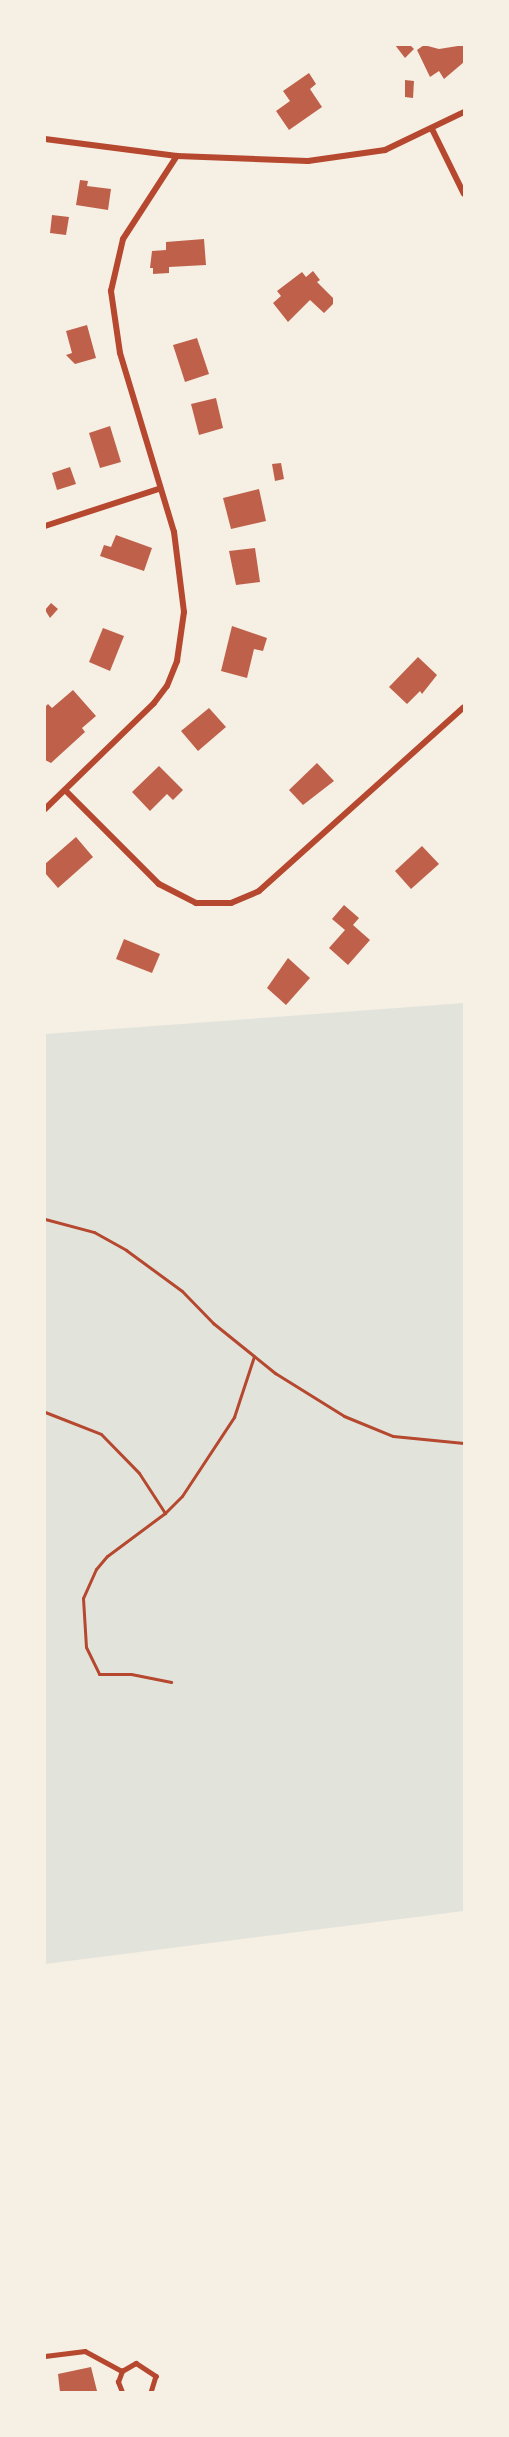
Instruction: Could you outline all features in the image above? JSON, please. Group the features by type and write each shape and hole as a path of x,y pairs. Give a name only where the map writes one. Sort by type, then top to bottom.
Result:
{"street":[{"path":"45,139 177,156 274,162 353,157 385,150 464,112"},
{"path":"432,129 464,194"},
{"path":"45,809 154,703 167,686 177,661 183,590 174,532 158,489 120,353 111,291 118,254 128,227 177,156"},
{"path":"45,526 158,489"},
{"path":"65,790 159,884 196,903 231,903 260,891 464,707"}],"lane":[{"path":"45,2356 85,2351 122,2371"},
{"path":"122,2392 118,2382 122,2371 136,2363 146,2366 156,2376 151,2392"}],"path":[{"path":"45,1219 94,1232 126,1250 182,1291 254,1356 344,1416 405,1438 464,1443"},
{"path":"171,1682 131,1674 99,1674 86,1647 83,1598 96,1569 107,1556 165,1513 182,1496 234,1417 254,1356"},
{"path":"45,1412 101,1434 139,1473 165,1513"}],"shaded area":[{"path":"464,1003 464,1911 45,1964 45,1034"}],"building":[{"path":"395,45 410,45 414,49 405,58"},
{"path":"424,45 439,49 464,45 464,62 444,79 439,71 430,77 417,50"},
{"path":"309,73 316,84 310,89 322,107 289,130 276,111 290,101 283,91"},
{"path":"405,80 414,81 413,98 405,97"},
{"path":"80,180 88,181 87,186 111,189 108,210 76,205"},
{"path":"52,215 69,217 66,235 50,233"},
{"path":"204,239 206,265 169,267 169,273 153,274 153,268 150,268 152,251 166,250 166,242"},
{"path":"313,271 320,280 317,282 333,298 333,304 324,313 310,300 288,322 273,303 281,296 277,291 302,272 306,277"},
{"path":"87,325 96,358 75,364 66,355 72,353 66,331"},
{"path":"197,338 209,374 185,382 173,345"},
{"path":"216,398 223,428 199,435 191,404"},
{"path":"110,426 121,462 100,468 89,433"},
{"path":"281,463 284,479 275,481 272,464"},
{"path":"70,467 76,484 57,490 52,473"},
{"path":"259,489 266,521 231,529 223,498"},
{"path":"116,535 152,548 144,571 100,556 104,545 111,547"},
{"path":"255,548 260,582 236,585 229,551"},
{"path":"51,603 58,609 50,618 45,610"},
{"path":"232,626 267,638 263,651 254,649 247,678 221,671"},
{"path":"103,628 124,636 110,671 89,662"},
{"path":"418,657 437,675 422,694 420,691 407,704 389,687"},
{"path":"73,690 96,716 82,728 85,732 51,763 45,760 45,707 48,704 52,708"},
{"path":"209,708 226,727 198,751 181,731"},
{"path":"317,763 334,781 303,805 289,790"},
{"path":"159,766 183,790 173,800 167,794 150,811 132,792"},
{"path":"76,837 93,857 58,888 45,873 45,864"},
{"path":"422,846 439,864 411,889 395,871"},
{"path":"344,905 359,918 353,925 370,940 348,965 329,948 345,930 332,919"},
{"path":"124,939 160,954 152,973 116,959"},
{"path":"288,958 310,978 286,1005 267,988"},
{"path":"91,2367 97,2391 60,2392 58,2374"}]}
